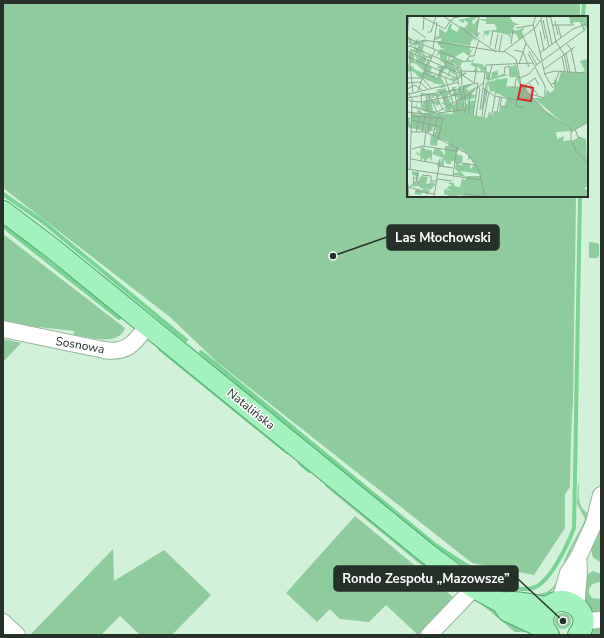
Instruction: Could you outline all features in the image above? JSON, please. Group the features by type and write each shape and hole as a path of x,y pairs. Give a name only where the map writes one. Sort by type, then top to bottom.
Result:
{"main road":[{"name":"Natalińska","path":"3,211 148,325 428,554 474,588 502,603 507,611 547,632"},
{"name":"Natalińska","path":"502,603 510,602 553,605 568,602 583,625"},
{"path":"547,632 544,618 553,605"}],"street":[{"name":"Sosnowa","path":"3,330 104,350 116,350 125,349 135,342 148,325"},
{"path":"553,605 562,594 568,573 578,558 596,518 601,495"},
{"path":"578,558 580,570 577,598 583,625"},
{"path":"429,635 474,588"},
{"path":"3,622 17,635"}],"green space":[{"path":"3,3 580,3 580,16 407,16 407,197 576,197 573,400 570,487 565,494 565,528 534,575 472,563 217,362 170,317 3,188"},
{"path":"3,234 125,328 121,334 110,339 95,339 74,335 74,331 3,323"},
{"path":"589,242 599,244 599,256 597,258 589,258"},
{"path":"3,339 21,343 3,362"},
{"path":"328,481 457,588 458,592 454,592 325,486"},
{"path":"578,485 581,506 590,515 573,546 557,586 548,594 538,597 514,593 465,571 448,557 485,579 517,592 532,594 544,593 554,586 568,552 585,519 577,504"},
{"path":"355,516 453,597 418,635 386,605 369,622 340,619 330,609 317,622 286,593"},
{"path":"601,526 601,563 593,557 591,550"},
{"path":"113,549 114,581 164,550 211,595 172,635 140,635 120,616 101,635 30,635"},
{"path":"593,571 601,574 601,582 594,583 590,587 589,592 592,598 601,599 601,614 592,613 584,603 586,575"},
{"path":"481,604 535,635 525,632 515,632"},
{"path":"560,613 566,613 571,618 569,627 566,629 560,629 555,624 555,618"},
{"path":"601,626 601,635 588,635 591,629"}],"waterway":[{"path":"583,16 584,3"},
{"path":"3,194 42,221 186,340"},
{"path":"201,352 434,544 468,566 496,581 522,589 533,588 546,579 552,571 563,553 574,528 580,197"},
{"path":"3,226 119,318"},
{"path":"160,349 287,452"},
{"path":"300,463 309,471"},
{"path":"354,506 454,588"}],"place":[{"name":"Las Młochowski","path":"333,256"},
{"name":"Rondo Zespołu „Mazowsze”","path":"563,621"}]}
